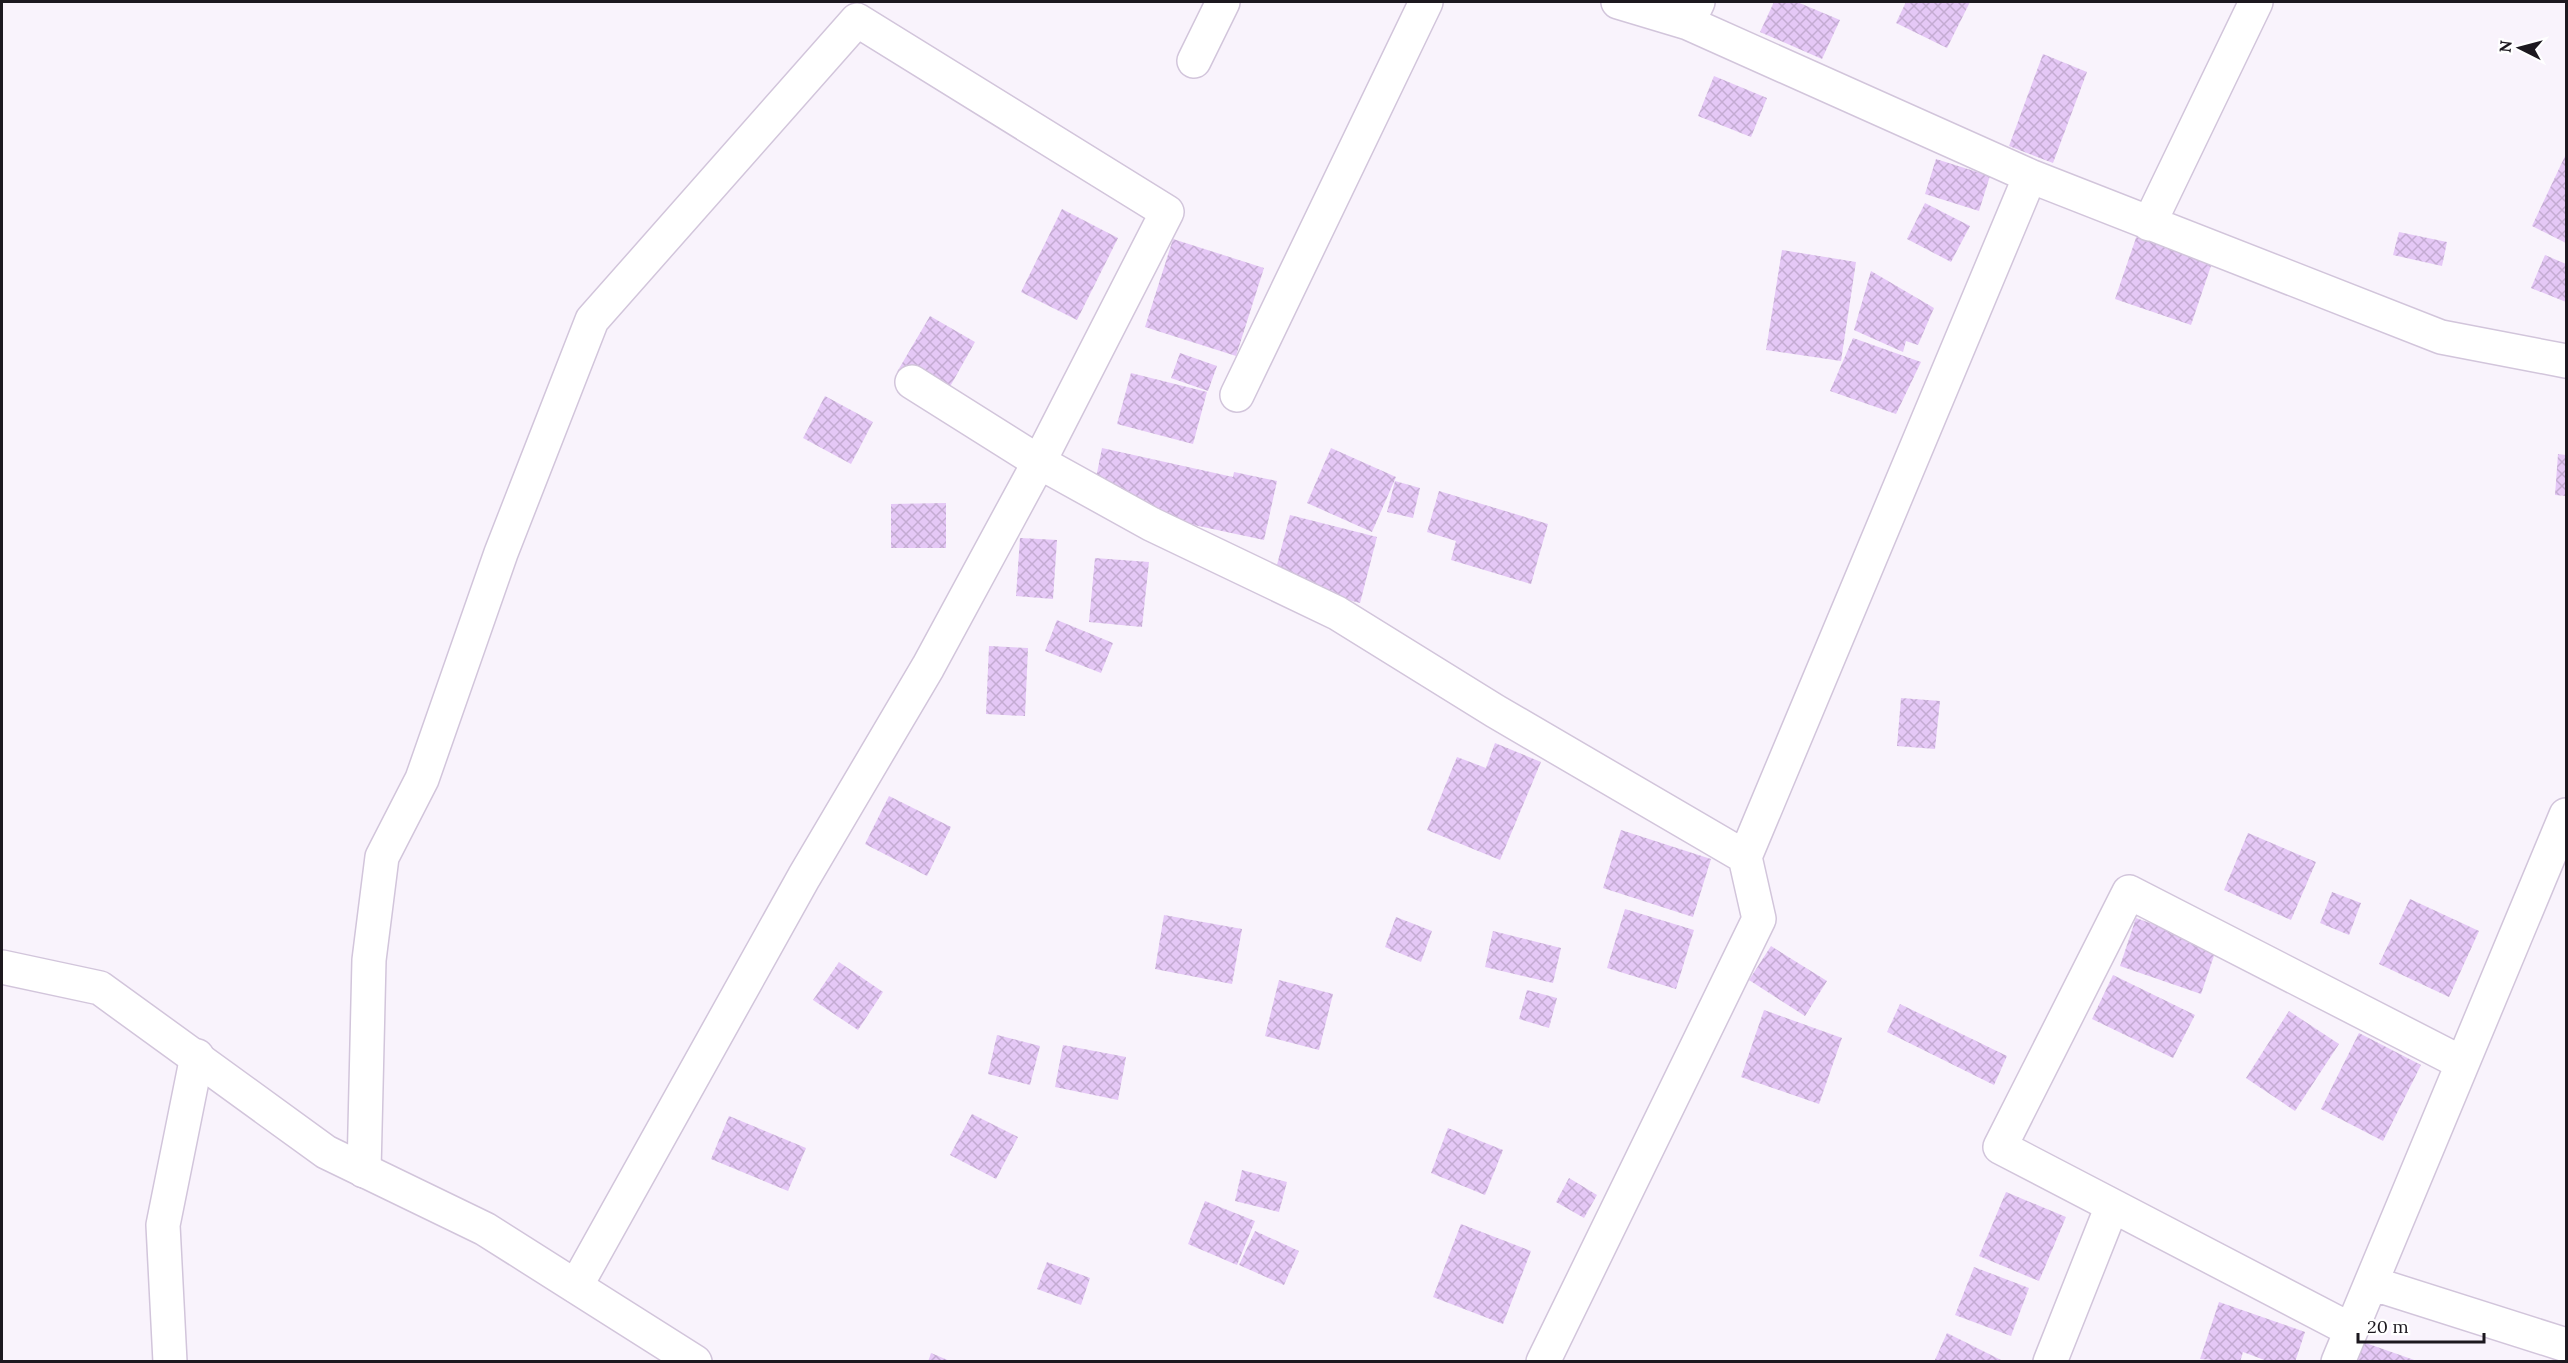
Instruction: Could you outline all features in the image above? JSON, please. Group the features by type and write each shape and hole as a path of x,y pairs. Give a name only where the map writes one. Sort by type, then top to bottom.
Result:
{"street":[{"path":"1194,60 1223,2"},
{"path":"1237,395 1426,2"},
{"path":"1618,2 1693,12 2030,176 2441,337 2566,361"},
{"path":"2149,224 2256,2"},
{"path":"364,1171 369,960 382,857 422,780 501,553 592,320 865,10 1167,212 1039,462 928,667 804,878 576,1286"},
{"path":"1543,1362 1759,919 1745,857 2030,176"},
{"path":"912,382 1039,462 1151,524 1337,613 1495,711 1745,857"},
{"path":"2338,1362 2566,815"},
{"path":"2351,1330 2000,1147 2129,892 2462,1063"},
{"path":"2,968 99,988 326,1152 485,1229 695,1362"},
{"path":"170,1362 162,1225 196,1056"},
{"path":"2050,1362 2112,1206"},
{"path":"2371,1284 2566,1345"}],"building":[{"path":"1774,2 1797,2 1840,20 1822,59 1760,32"},
{"path":"1906,2 1970,2 1947,48 1896,23"},
{"path":"2043,54 2087,72 2053,163 2009,146"},
{"path":"1714,76 1767,98 1751,137 1698,116"},
{"path":"2566,154 2566,243 2532,226"},
{"path":"1936,159 1990,176 1979,211 1925,194"},
{"path":"1925,203 1970,226 1951,262 1907,239"},
{"path":"1062,209 1118,238 1077,320 1021,292"},
{"path":"2399,232 2447,242 2442,266 2393,255"},
{"path":"2137,235 2212,263 2191,325 2115,299"},
{"path":"1173,239 1264,268 1236,356 1145,327"},
{"path":"1782,250 1856,262 1841,361 1766,350"},
{"path":"2545,255 2566,264 2566,302 2531,288"},
{"path":"1871,271 1934,308 1918,345 1906,341 1903,352 1854,330"},
{"path":"930,316 975,342 943,399 897,372"},
{"path":"1853,338 1921,362 1896,414 1830,391"},
{"path":"1180,353 1217,366 1208,391 1171,378"},
{"path":"1131,373 1207,392 1193,444 1117,424"},
{"path":"825,396 873,422 851,464 803,438"},
{"path":"1102,448 1233,477 1234,472 1277,481 1264,540 1091,503"},
{"path":"1331,448 1396,477 1372,532 1307,503"},
{"path":"2558,454 2566,455 2566,496 2555,495"},
{"path":"1395,481 1420,488 1413,518 1387,512"},
{"path":"1439,491 1548,524 1531,584 1451,560 1456,541 1427,532"},
{"path":"946,503 946,548 891,548 891,504"},
{"path":"1290,515 1377,537 1360,603 1273,580"},
{"path":"1020,538 1057,540 1053,599 1016,596"},
{"path":"1095,558 1149,562 1142,627 1089,622"},
{"path":"1057,620 1113,643 1101,673 1045,651"},
{"path":"989,646 1028,648 1025,716 986,714"},
{"path":"1901,698 1940,701 1935,749 1897,746"},
{"path":"1495,743 1541,762 1500,860 1427,830 1457,757 1486,768"},
{"path":"889,796 951,827 927,876 865,844"},
{"path":"1621,830 1711,859 1693,917 1603,888"},
{"path":"2248,833 2316,862 2291,920 2224,890"},
{"path":"2332,892 2361,903 2349,935 2320,923"},
{"path":"2410,899 2479,931 2449,997 2379,964"},
{"path":"1625,909 1694,930 1676,989 1607,968"},
{"path":"1164,915 1242,929 1232,984 1155,969"},
{"path":"1396,917 1432,931 1421,962 1385,947"},
{"path":"2136,918 2217,947 2201,994 2120,966"},
{"path":"1493,931 1561,948 1553,983 1485,967"},
{"path":"1771,946 1827,981 1805,1016 1749,980"},
{"path":"839,962 883,992 858,1030 813,1000"},
{"path":"2113,975 2195,1015 2173,1058 2092,1019"},
{"path":"1279,980 1333,994 1319,1050 1265,1036"},
{"path":"1527,990 1557,998 1549,1028 1519,1019"},
{"path":"1900,1004 2007,1056 1994,1085 1887,1032"},
{"path":"1764,1010 1842,1038 1819,1104 1741,1077"},
{"path":"2289,1011 2339,1044 2295,1111 2246,1078"},
{"path":"2359,1033 2421,1065 2383,1141 2321,1109"},
{"path":"997,1035 1040,1046 1030,1085 988,1074"},
{"path":"1063,1045 1126,1057 1118,1100 1055,1087"},
{"path":"972,1114 1018,1137 996,1179 950,1155"},
{"path":"729,1116 806,1148 788,1191 711,1159"},
{"path":"1448,1128 1503,1150 1485,1195 1431,1173"},
{"path":"1242,1170 1287,1182 1279,1212 1235,1201"},
{"path":"1569,1178 1597,1195 1584,1218 1556,1202"},
{"path":"2006,1192 2066,1217 2039,1281 1979,1256"},
{"path":"1205,1201 1255,1221 1237,1265 1188,1244"},
{"path":"1461,1224 1531,1251 1503,1324 1433,1297"},
{"path":"1255,1231 1299,1251 1284,1285 1239,1265"},
{"path":"1047,1262 1090,1278 1081,1305 1037,1289"},
{"path":"1974,1267 2029,1288 2011,1336 1955,1315"},
{"path":"2219,1302 2305,1332 2295,1362 2270,1362 2243,1352 2240,1362 2200,1359"},
{"path":"1947,1333 2005,1362 1934,1362"},
{"path":"2360,1341 2417,1361 2417,1362 2353,1362"},
{"path":"931,1353 950,1361 950,1362 928,1362"}]}
